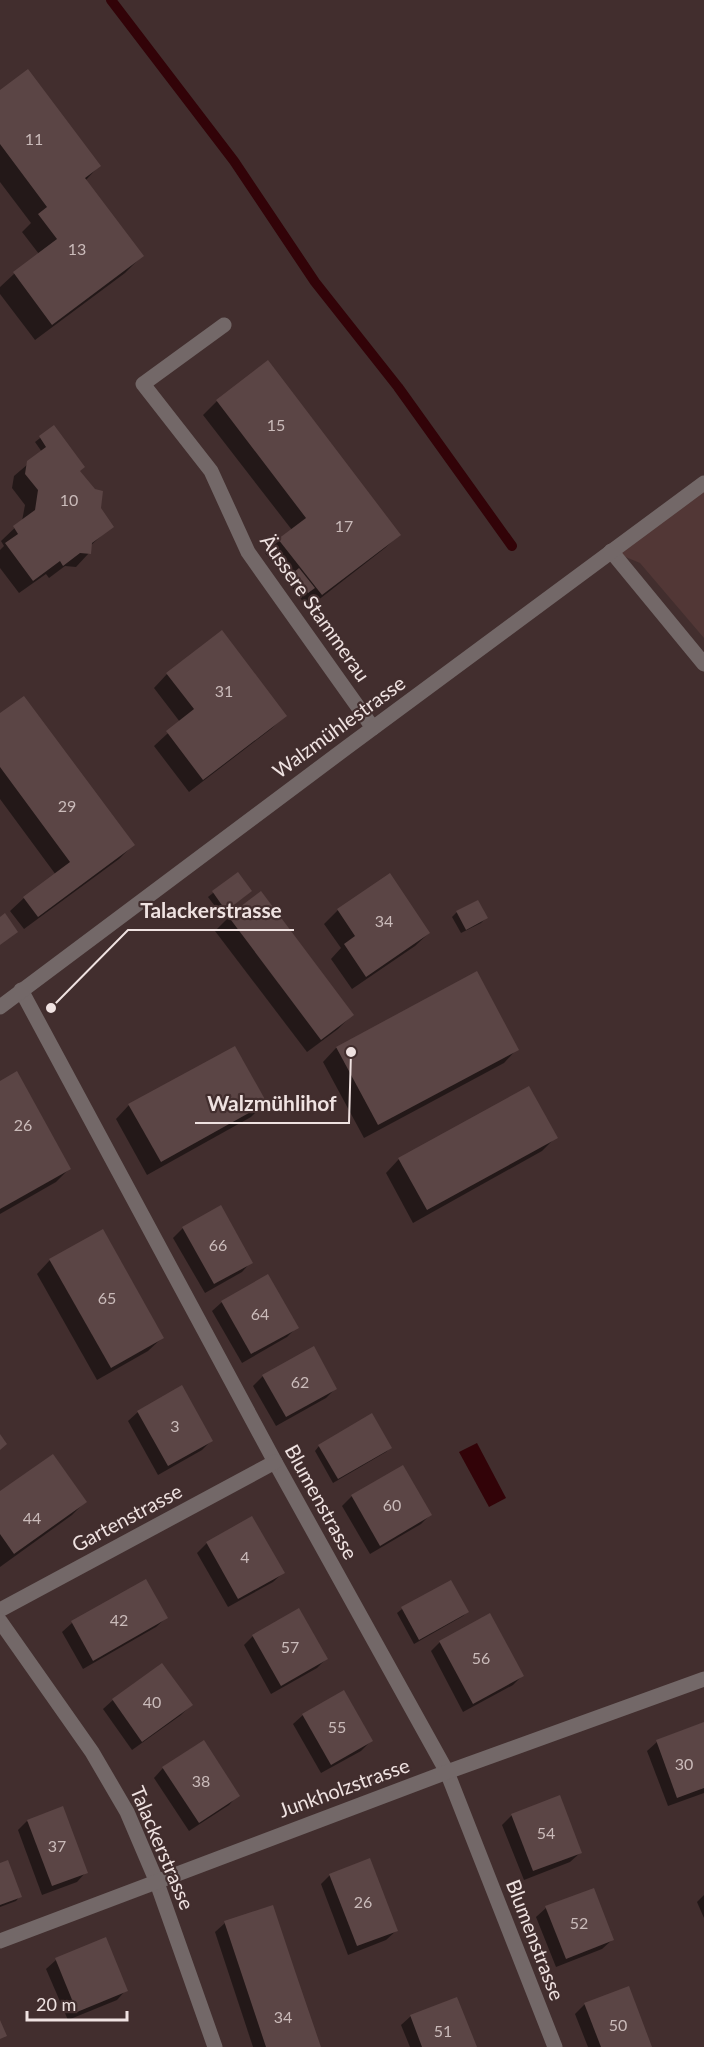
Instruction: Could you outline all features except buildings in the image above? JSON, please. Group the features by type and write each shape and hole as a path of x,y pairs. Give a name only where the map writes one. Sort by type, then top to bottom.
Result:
{"street":[{"name":"Äussere Stammerau","path":"224,325 143,384 211,471 248,552 373,728"},
{"name":"Walzmühlestrasse","path":"0,1007 704,483"},
{"path":"611,551 704,664"},
{"name":"Blumenstrasse","path":"21,990 275,1462 447,1772 555,2047"},
{"name":"Gartenstrasse","path":"0,1610 275,1462"},
{"name":"Talackerstrasse","path":"0,1622 92,1752 127,1812 156,1880 215,2047"},
{"name":"Junkholzstrasse","path":"0,1941 156,1880 704,1679"}],"shaded area":[{"path":"704,483 704,638 640,563 611,551"},
{"path":"477,1443 506,1498 489,1507 459,1452"}],"waterway":[{"path":"111,0 234,161 315,282 398,387 512,546"}],"place":[{"name":"Talackerstrasse","path":"51,1008"},
{"name":"Walzmühlihof","path":"351,1052"}]}
